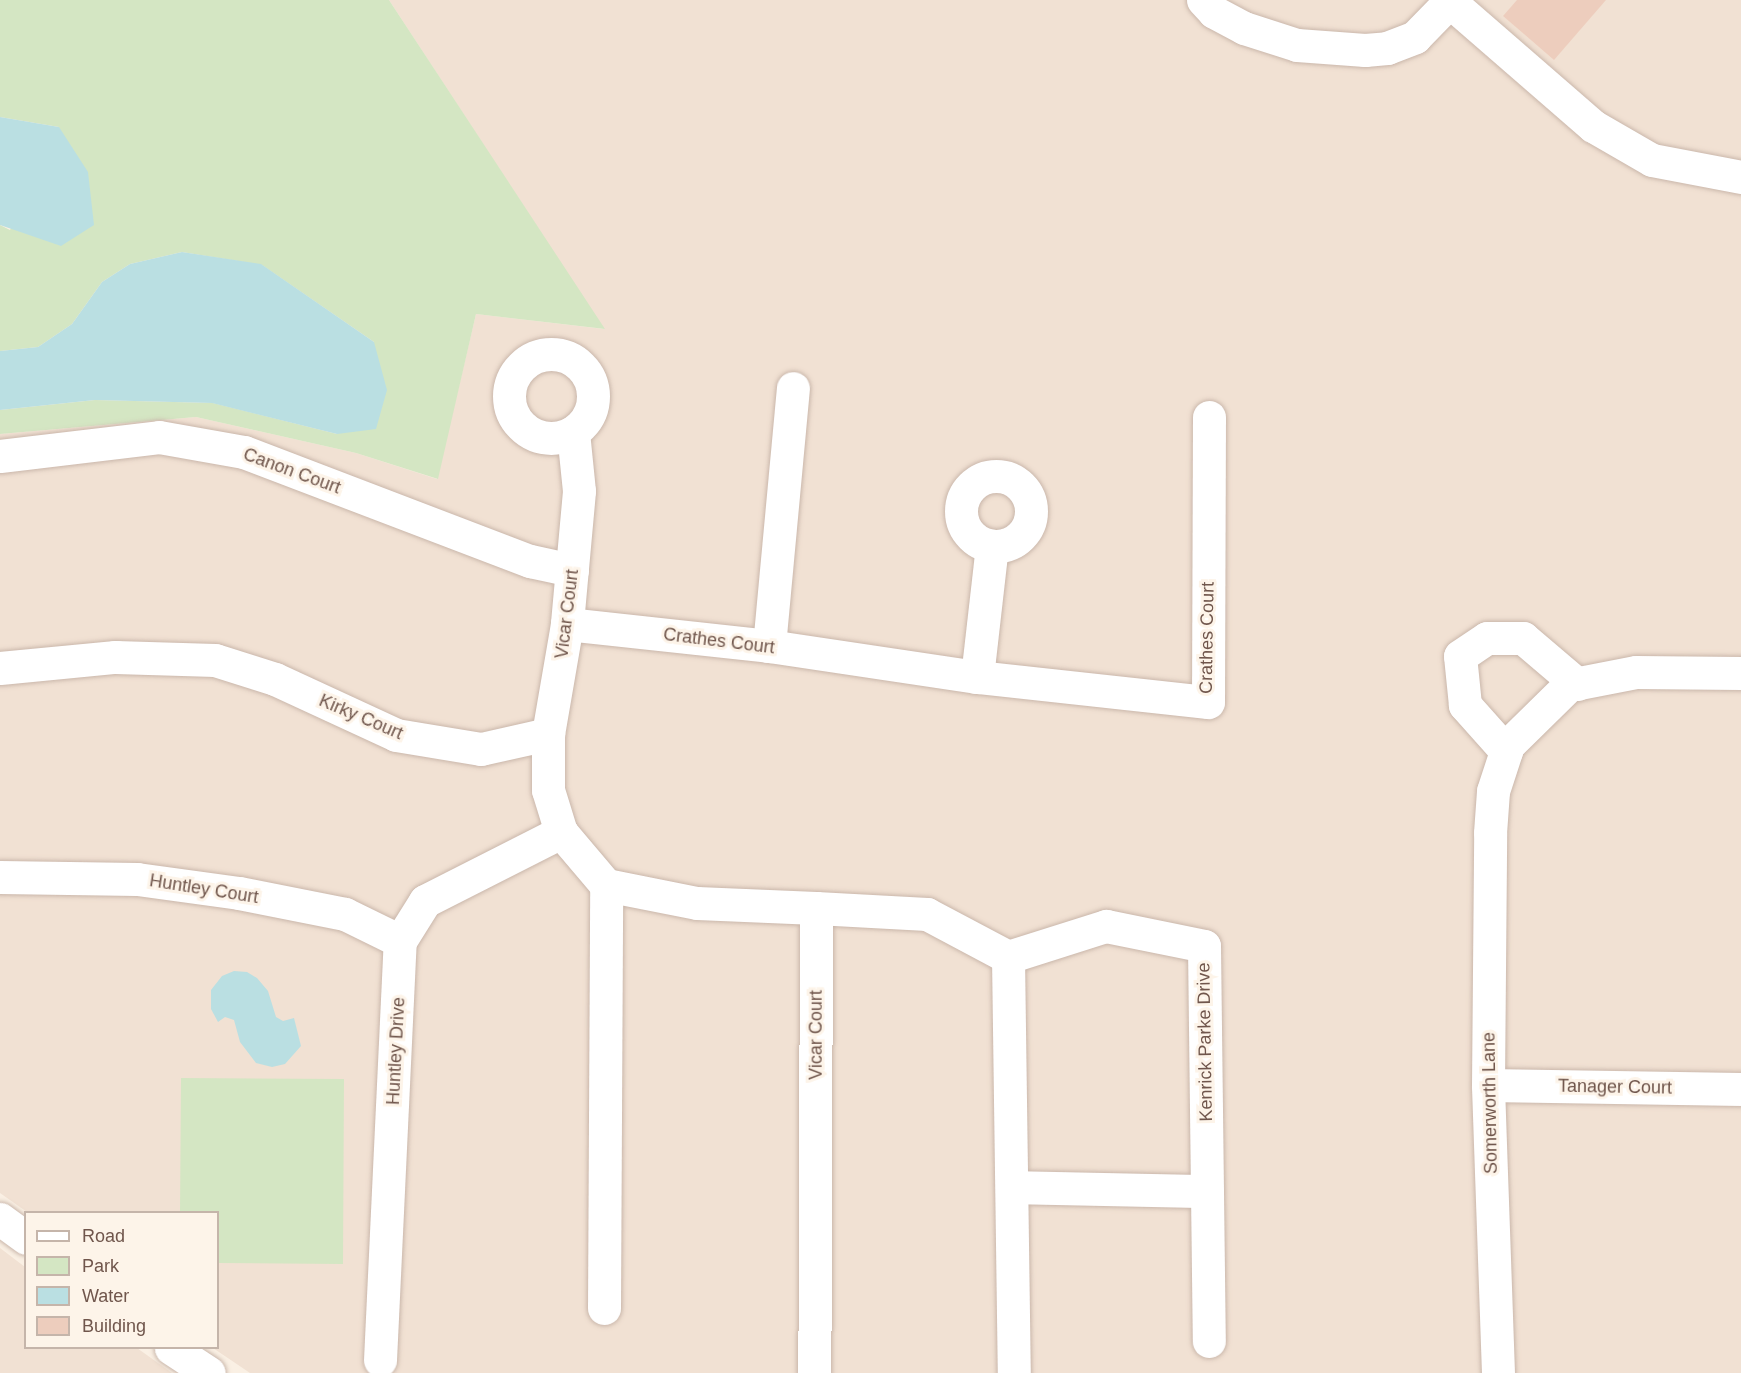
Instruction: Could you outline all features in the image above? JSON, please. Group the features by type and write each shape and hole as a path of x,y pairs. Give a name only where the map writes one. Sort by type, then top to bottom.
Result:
{"street":[{"path":"1203,0 1214,12 1244,28 1297,45 1365,50 1387,48 1415,37 1449,1 1593,126 1652,160 1741,177"},
{"path":"769,646 793,388"},
{"name":"Crathes Court","path":"567,624 769,646 977,677 1208,702 1209,417"},
{"name":"Vicar Court","path":"573,432 579,491 567,624 548,734 548,790 561,832 606,885"},
{"name":"Canon Court","path":"0,456 159,437 244,452 530,561 572,570"},
{"path":"977,677 992,546"},
{"path":"1576,684 1523,638 1487,638 1460,656 1465,705 1506,751 1569,686 1636,672 1741,673"},
{"name":"Kirky Court","path":"0,668 115,657 214,660 275,679 396,735 481,749 548,734"},
{"name":"Somerworth Lane","path":"1498,1373 1488,1085 1490,833 1493,791 1506,751"},
{"name":"Huntley Drive","path":"380,1360 400,941 425,901 561,832"},
{"name":"Huntley Court","path":"0,876 137,879 239,893 345,914 400,941"},
{"path":"604,1308 606,885 698,903 927,914 1008,957 1014,1373"},
{"name":"Vicar Court","path":"814,1373 816,909"},
{"name":"Kenrick Parke Drive","path":"1008,957 1106,926 1204,946 1209,1341"},
{"name":"Tanager Court","path":"1488,1085 1741,1089"},
{"path":"1012,1187 1207,1191"},
{"path":"0,1219 24,1237"},
{"path":"174,1349 209,1373"}],"shaded area":[{"path":"389,0 1741,0 1741,1373 250,1373 214,1349 219,1349 219,1211 26,1211 0,1193 0,434 196,417 356,453 437,479 476,314 604,329"},
{"path":"0,1248 24,1266 24,1349 138,1349 172,1373 0,1373"}],"green space":[{"path":"0,0 389,0 605,329 476,314 438,479 356,453 196,417 0,434 0,410 95,400 213,403 337,434 374,342 262,265 182,252 130,264 102,282 72,324 38,347 0,351 0,225 10,230 59,127 0,117"},
{"path":"181,1078 344,1079 343,1264 219,1263 219,1211 180,1211"}],"water":[{"path":"0,117 59,127 88,172 94,225 61,246 0,225"},
{"path":"182,252 261,264 374,342 387,390 376,429 337,434 212,403 95,400 0,410 0,351 38,347 72,324 102,282 130,264"},
{"path":"234,971 247,972 257,978 268,991 276,1017 283,1021 294,1018 301,1046 285,1064 272,1067 256,1063 240,1042 234,1020 225,1017 218,1022 211,1009 211,990 222,976"}],"building":[{"path":"1517,0 1606,0 1554,60 1503,16"}]}
